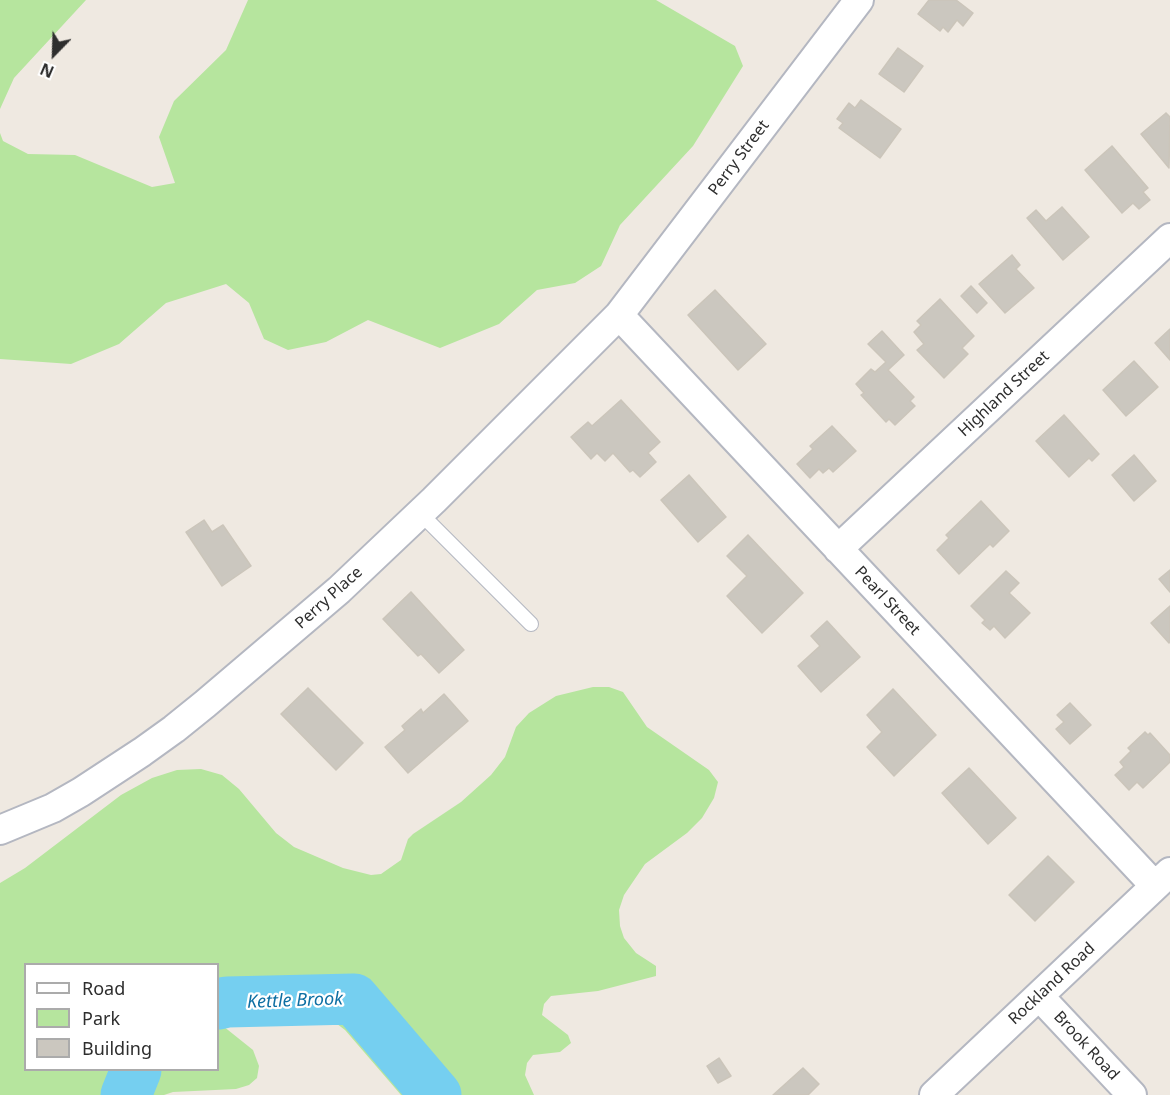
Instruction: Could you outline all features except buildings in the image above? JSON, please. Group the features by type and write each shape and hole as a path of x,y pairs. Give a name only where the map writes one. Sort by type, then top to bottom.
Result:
{"street":[{"name":"Perry Street","path":"619,315 859,0"},
{"name":"Highland Street","path":"838,549 1170,238"},
{"name":"Perry Place","path":"0,830 53,808 81,792 158,741 205,704 295,628 420,513 619,315"},
{"name":"Pearl Street","path":"619,315 838,549 1162,879"},
{"name":"Rockland Road","path":"934,1095 1162,879"},
{"name":"Brook Road","path":"1039,996 1132,1095"}],"lane":[{"path":"420,513 531,624"}],"green space":[{"path":"0,0 86,0 14,78 0,109"},
{"path":"248,0 656,0 735,46 743,66 693,146 620,225 601,266 575,283 537,290 499,324 440,348 368,320 326,342 288,350 264,339 249,303 226,284 166,303 119,344 71,364 0,359 0,133 3,141 28,154 75,155 152,187 175,183 159,137 174,101 226,50"},
{"path":"593,687 609,687 623,692 647,727 709,770 718,782 714,798 702,818 687,833 645,864 624,895 619,910 620,926 624,938 636,953 656,966 656,976 598,991 551,996 544,1004 542,1015 568,1035 571,1043 560,1052 533,1055 527,1063 525,1075 534,1095 401,1095 345,1030 324,1014 270,1002 241,1001 227,1005 220,1011 219,1016 219,963 24,963 24,1071 219,1071 219,1023 253,1050 259,1066 257,1078 249,1085 236,1089 173,1092 164,1095 0,1095 0,883 25,868 121,795 152,778 177,770 201,769 222,775 239,789 276,833 294,847 343,868 371,875 381,874 401,860 408,839 413,834 461,802 491,775 505,757 516,727 529,713 556,696"}],"waterway":[{"name":"Kettle Brook","path":"219,1004 354,999 436,1095"},
{"name":"Kettle Brook","path":"126,1095 136,1071"}]}
